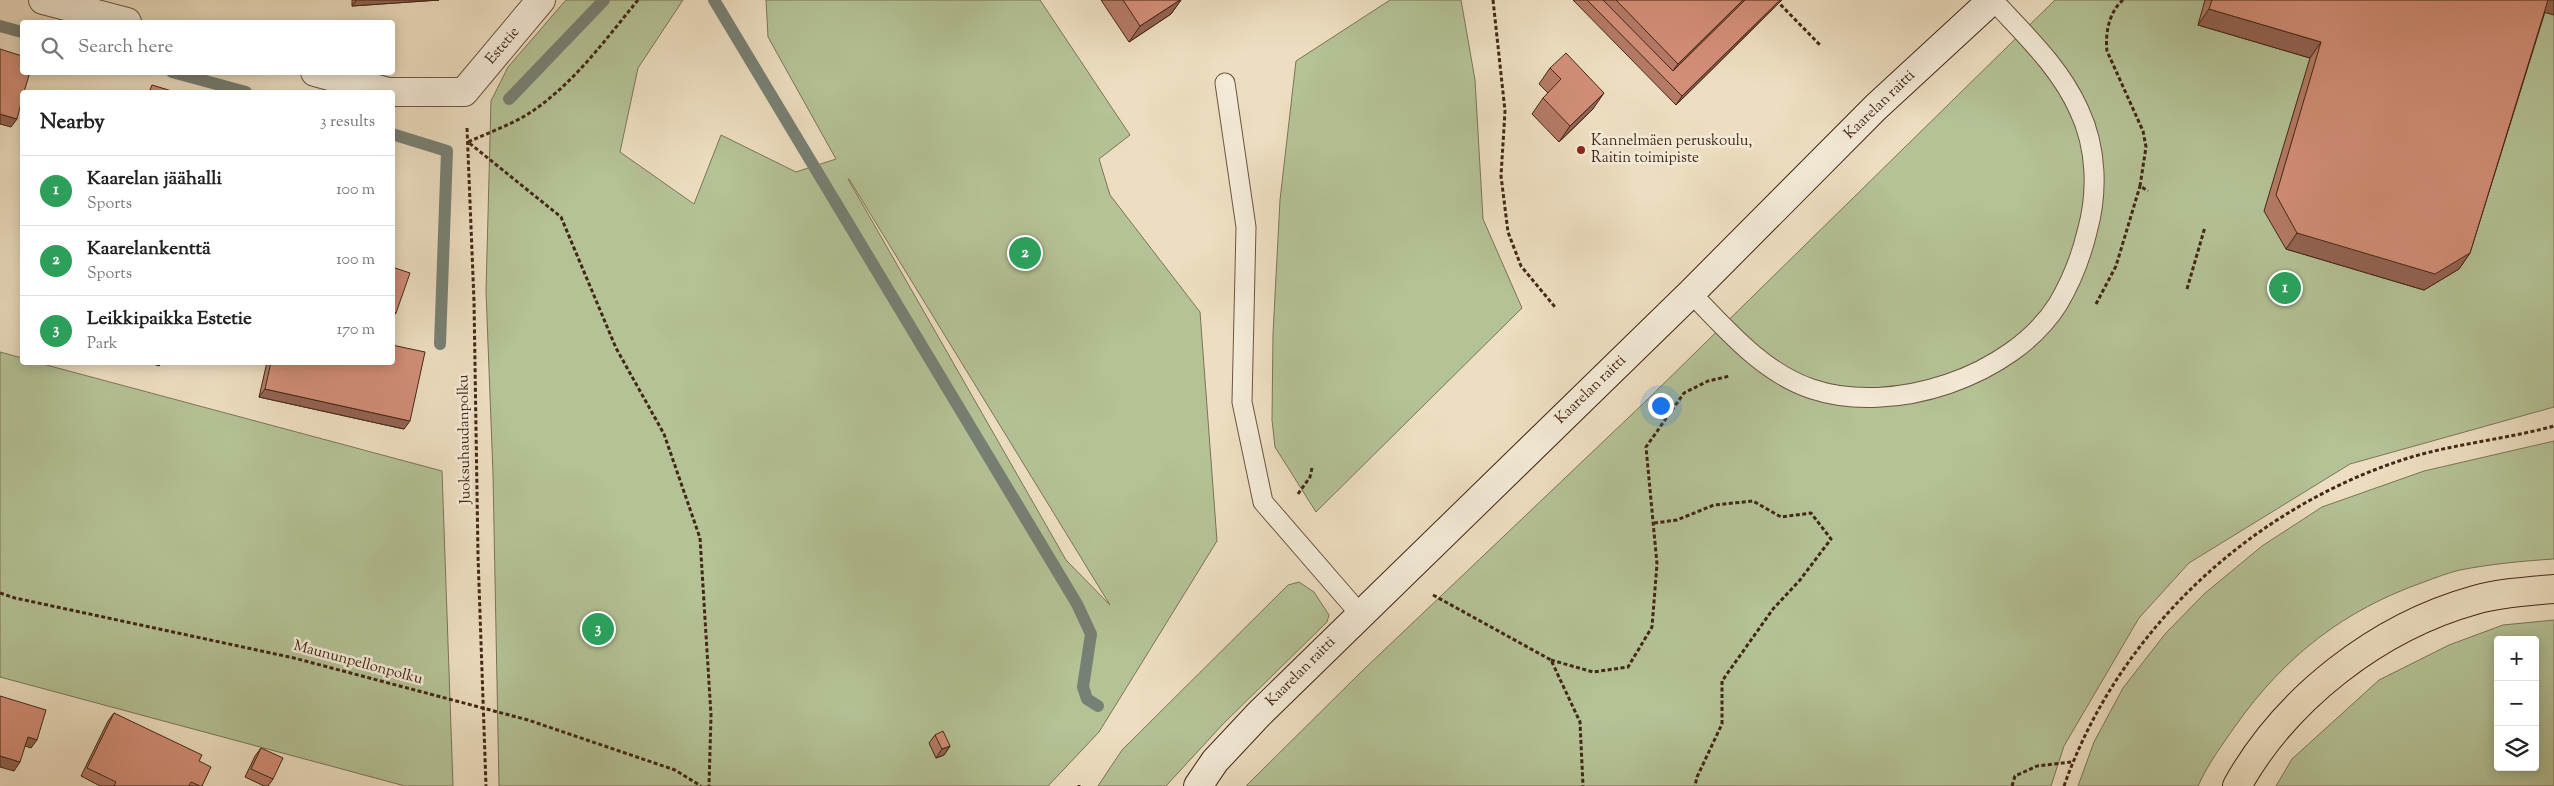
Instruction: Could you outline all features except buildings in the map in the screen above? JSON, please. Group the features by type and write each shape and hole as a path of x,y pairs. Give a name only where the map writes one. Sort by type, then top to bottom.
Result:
{"highway":[{"path":"2237,786 2276,730 2306,700 2345,666 2382,640 2424,618 2476,600 2554,589"}],"main road":[{"path":"43,0 119,20"},
{"name":"Estetie","path":"464,92 541,0"},
{"name":"Kaarelan raitti","path":"1198,786 1221,754 1360,614 1691,293 1876,107 1993,0"},
{"path":"326,75 381,90"},
{"path":"395,92 464,92"}],"lane":[{"path":"1691,293 1732,335 1772,368 1812,389 1842,396 1875,399 1911,395 1941,387 2004,356 2034,332 2057,305 2082,254 2092,216 2094,174 2090,145 2080,110 2042,52 1993,0"},
{"path":"1226,83 1246,227 1242,402 1263,502 1360,614"}],"path":[{"path":"638,0 588,60 548,98 528,114 468,142 561,217 616,348 664,434 700,538 711,715 709,786"},
{"path":"1493,0 1505,111 1502,176 1508,232 1521,266 1555,308"},
{"path":"1776,0 1820,45"},
{"path":"2123,0 2114,12 2109,24 2106,36 2107,51 2143,131 2146,146 2140,186 2148,191"},
{"name":"Juoksuhaudanpolku","path":"464,92 468,142 486,786"},
{"path":"2187,288 2205,227"},
{"path":"1400,576 1551,660 1593,672 1628,667 1652,627 1657,564 1646,447 1684,393 1708,381 1772,368"},
{"path":"2064,786 2072,762 2101,704 2168,612 2206,573 2258,533 2299,506 2360,475 2401,460 2554,426"},
{"path":"1654,523 1677,520 1714,505 1753,501 1781,517 1811,513 1831,539 1800,580 1773,609 1722,681 1722,724 1697,776 1695,786"},
{"name":"Maununpellonpolku","path":"0,593 15,598 294,658 528,720 676,770 701,786"},
{"path":"1551,660 1580,722 1583,786"},
{"path":"2012,786 2015,776 2038,766 2072,762"}],"green space":[{"path":"566,0 683,0 638,68 620,152 694,204 721,135 796,172 836,159 768,37 766,0 1040,0 1130,135 1099,159 1110,195 1200,312 1217,541 1099,732 1048,786 499,786 493,474 486,291 491,101 508,67","holes":["849,179 1110,605 1066,560"]},
{"path":"1390,0 1461,0 1475,80 1483,219 1522,308 1316,512 1275,447 1272,420 1273,334 1280,200 1296,61"},
{"path":"2055,0 2554,0 2554,407 2350,464 2189,563 2139,618 2064,746 2051,786 1246,786 1360,673 1648,399"},
{"path":"0,352 20,357 20,365 46,365 442,471 453,786 405,786 0,677"},
{"path":"2554,441 2554,559 2495,564 2460,570 2395,593 2342,621 2318,638 2275,677 2236,725 2206,770 2198,786 2078,786 2094,742 2123,688 2165,634 2204,594 2262,546 2322,507 2424,471"},
{"path":"1299,582 1314,592 1329,615 1327,622 1223,724 1166,786 1098,786 1122,750 1288,585"},
{"path":"2554,620 2554,786 2276,786 2292,759 2379,680 2449,645 2503,625"}],"waterway":[{"path":"509,99 604,0"},
{"path":"714,0 1077,604 1091,634 1083,687 1087,699 1098,706"},
{"path":"0,26 20,31"},
{"path":"183,75 239,90"},
{"path":"395,135 447,151 440,344"}],"place":[{"name":"Kannelmäen peruskoulu, Raitin toimipiste","path":"1581,150"},
{"name":"Kaarelankenttä","path":"1025,253"},
{"name":"Kaarelan jäähalli","path":"2285,288"},
{"name":"Leikkipaikka Estetie","path":"598,629"}]}
